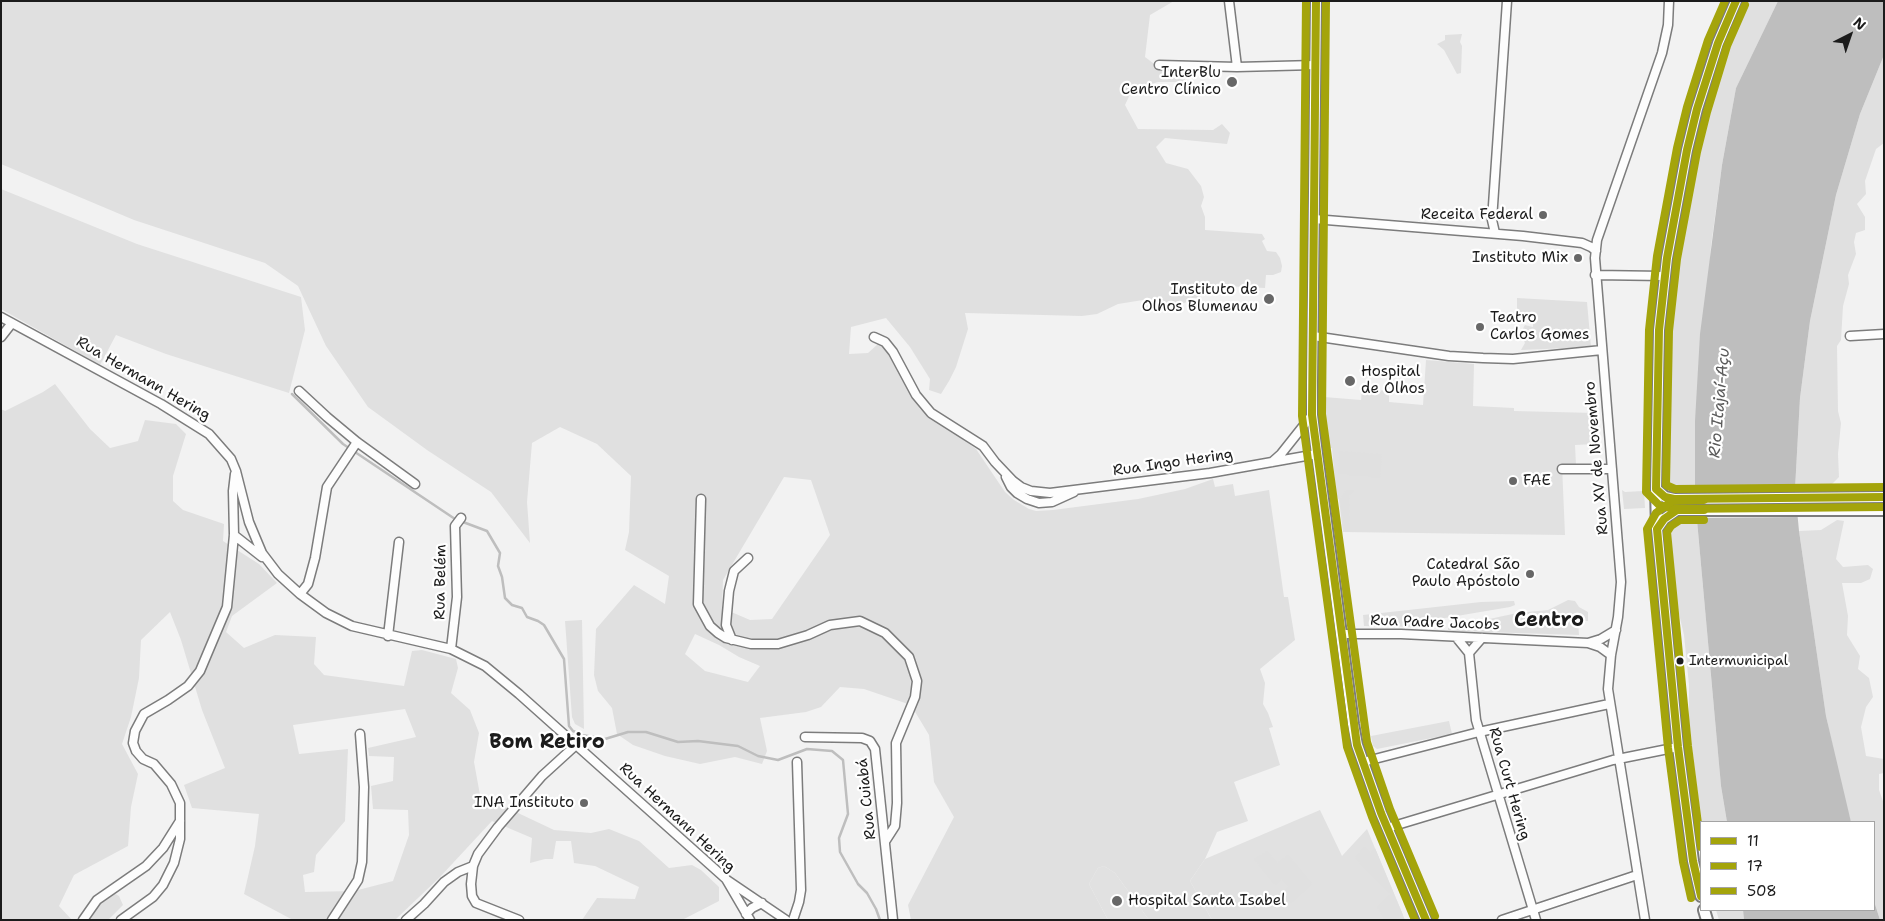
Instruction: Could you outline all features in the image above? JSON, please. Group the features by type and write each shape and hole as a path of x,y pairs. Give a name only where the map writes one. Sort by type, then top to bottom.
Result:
{"main road":[{"path":"1316,1 1312,336 1312,415 1316,454 1353,724 1363,762 1387,828 1426,920"},
{"path":"1700,892 1693,860 1678,747 1657,529 1659,330 1664,276 1687,150 1718,43 1736,1"},
{"path":"1656,489 1665,497 1674,499 1884,498"},
{"path":"1657,529 1664,518 1676,510 1884,510"}],"street":[{"path":"1229,1 1237,67"},
{"path":"1495,233 1492,220 1507,1"},
{"name":"Rua XV de Novembro","path":"1645,920 1609,704 1608,689 1611,655 1616,630 1621,582 1595,275 1598,240 1662,54 1668,24 1669,1"},
{"path":"1159,65 1237,67 1315,65"},
{"path":"1314,219 1484,232 1582,243 1598,240"},
{"path":"1484,232 1492,220"},
{"path":"1582,243 1596,251"},
{"path":"1595,275 1664,276"},
{"name":"Rua Hermann Hering","path":"1,316 162,404 209,434 224,450 236,471 254,536 268,563 300,594 339,622 388,636 420,640 451,649 473,659 503,680 726,879 748,917"},
{"path":"1,337 12,323"},
{"path":"1850,336 1884,334"},
{"path":"1312,336 1442,355 1483,358 1513,359 1602,350"},
{"name":"Rua Ingo Hering","path":"874,337 885,342 893,352 916,395 930,413 983,446 1003,471 1020,487 1031,491 1050,493 1210,473 1316,454"},
{"path":"299,391 353,447 415,484"},
{"path":"1270,463 1281,454 1312,415"},
{"path":"300,594 308,584 315,558 327,487 353,447"},
{"path":"1562,469 1612,469"},
{"path":"121,920 153,897 164,886 174,863 180,839 180,803 172,784 154,764 143,759 136,752 133,743 135,731 144,714 188,686 200,671 227,607 234,536 233,491 236,471"},
{"path":"701,499 698,604 710,626 718,633 732,640 751,644 778,644 808,635 830,625 860,621 885,633 909,657 917,681 915,697 896,743 897,803 894,826 886,840"},
{"name":"Rua Belém","path":"451,649 457,597 455,526 461,518"},
{"path":"234,536 268,563"},
{"path":"388,636 399,542"},
{"path":"732,640 726,625 729,591 734,571 748,558"},
{"name":"Rua Padre Jacobs","path":"1341,634 1588,643 1601,639 1616,630"},
{"path":"1456,637 1469,653 1482,638"},
{"name":"Rua Padre Jacobs","path":"1588,643 1611,655"},
{"name":"Rua Curt Hering","path":"1469,653 1471,682 1479,732 1536,920"},
{"path":"1363,762 1479,732 1609,704"},
{"path":"332,920 358,880 362,862 364,787 360,734"},
{"name":"Rua Cuiabá","path":"805,737 862,738 870,741 875,749 893,920"},
{"path":"519,920 476,903 472,896 471,884 473,866 478,854 498,827 542,776 576,744"},
{"path":"1387,828 1618,758 1678,747"},
{"path":"793,920 801,890 796,762"},
{"path":"83,920 98,900 146,866 164,848 181,819"},
{"path":"406,920 444,882 458,872 473,866"},
{"path":"1502,920 1637,875"},
{"path":"726,879 786,920"},
{"path":"748,917 752,908 762,903"}],"shaded area":[{"path":"1,1 1174,1 1150,15 1145,57 1161,69 1191,72 1183,82 1158,82 1132,90 1125,105 1138,129 1213,130 1222,124 1230,133 1227,144 1165,138 1156,147 1166,163 1188,169 1201,186 1204,197 1201,206 1205,217 1205,230 1262,234 1265,239 1262,241 1267,251 1276,252 1280,258 1281,272 1266,275 1265,288 1224,286 1182,304 1163,305 1143,300 1118,304 1097,314 1082,316 965,313 968,329 956,367 941,394 929,390 930,379 910,347 886,318 851,327 849,354 868,353 879,343 890,354 920,409 976,449 1005,492 1029,509 1036,511 1053,510 1138,499 1185,489 1213,479 1215,487 1233,484 1235,496 1269,490 1284,597 1288,597 1295,640 1260,669 1265,683 1263,704 1273,727 1269,728 1280,765 1234,782 1248,821 1217,832 1205,859 1190,881 1212,920 1149,920 1115,873 1104,866 1098,868 1089,884 1108,920 911,920 908,905 954,817 934,782 929,735 911,705 864,689 840,687 821,707 806,712 760,718 767,751 762,764 735,757 700,764 665,756 633,745 617,734 612,708 598,691 594,675 596,629 634,585 665,604 669,576 625,550 629,532 631,476 597,444 560,427 532,443 527,502 530,543 491,492 427,450 368,407 326,346 298,286 265,263 134,220 1,164","holes":["784,477 811,480 830,535 772,619 750,620 722,608 723,580","695,634 739,657 760,666 748,682 705,671 685,654"]},
{"path":"1747,1 1778,1 1736,88 1722,165 1711,246 1695,498 1721,786 1727,821 1701,821 1689,720 1689,685 1684,635 1676,601 1667,526 1667,487 1664,476 1669,321 1675,268 1698,165 1699,141 1719,74"},
{"path":"1462,34 1460,42 1462,46 1461,73 1457,74 1444,50 1437,44 1445,40 1445,35"},
{"path":"1884,55 1884,143 1876,149 1865,181 1866,194 1857,204 1865,217 1865,230 1856,233 1854,242 1856,254 1848,275 1849,284 1843,306 1841,340 1837,346 1838,411 1841,423 1838,454 1839,477 1832,484 1822,485 1818,491 1795,489 1800,398 1810,321 1836,195 1860,114"},
{"path":"1,189 137,244 301,297 305,330 289,393 166,354 116,335 100,365 1,309"},
{"path":"1517,298 1587,302 1591,347 1521,350 1525,343 1520,334 1525,325 1533,327 1533,319 1531,315 1525,319 1517,310"},
{"path":"1426,360 1474,364 1473,406 1514,408 1514,411 1595,413 1595,444 1575,445 1576,465 1562,465 1565,535 1343,532 1339,500 1336,494 1332,448 1326,448 1324,397 1361,400 1362,389 1389,391 1389,402 1423,405"},
{"path":"55,384 90,429 110,448 138,441 145,420 176,424 186,434 173,476 173,501 183,510 224,524 223,541 259,564 277,583 232,616 226,632 244,648 275,635 316,637 314,664 324,675 404,686 412,651 422,650 456,659 458,668 451,693 470,710 479,733 474,762 480,795 554,830 591,833 609,829 639,841 669,868 692,865 701,870 719,887 719,901 682,920 582,920 597,898 635,899 639,887 595,866 574,863 571,841 556,841 553,859 530,863 532,838 492,821 440,877 395,920 293,920 244,894 255,846 259,814 192,808 184,785 225,768 202,710 181,640 170,612 141,640 139,678 131,717 122,744 138,774 131,807 128,846 74,875 59,906 72,920 1,920 1,409 5,411","holes":["405,709 416,737 368,748 369,756 394,757 393,781 371,786 373,809 408,810 409,835 393,881 354,891 305,892 303,875 314,872 316,855 345,821 348,749 299,754 293,725"]},
{"path":"1339,451 1382,454 1380,478 1338,474"},
{"path":"1346,490 1354,491 1349,495 1350,532 1345,532 1340,500"},
{"path":"1622,490 1625,492 1644,490 1645,508 1624,509"},
{"path":"1837,520 1844,521 1836,559 1843,567 1868,565 1873,569 1870,579 1861,583 1842,583 1848,616 1847,635 1860,656 1858,669 1869,678 1873,697 1866,707 1861,727 1866,756 1884,759 1884,773 1879,774 1879,790 1884,804 1884,920 1880,920 1875,904 1875,821 1851,821 1826,716 1799,531 1821,530"},
{"path":"1568,600 1575,601 1579,607 1588,612 1588,621 1578,621 1579,635 1448,630 1448,628 1517,613 1548,610"},
{"path":"1514,601 1515,605 1510,607 1433,620 1427,627 1364,626 1363,615 1481,602"},
{"path":"582,620 584,729 575,724 572,717 565,621"},
{"path":"1449,721 1452,734 1377,749 1373,746 1371,736"},
{"path":"1320,810 1342,856 1367,829 1405,920 1212,920 1190,881 1205,859"},
{"path":"1364,847 1371,853 1375,848 1403,915 1394,920 1385,920 1377,907 1390,894 1355,858"},
{"path":"1267,851 1277,863 1288,855 1312,884 1291,903 1282,893 1289,887 1282,879 1275,885 1254,859"},
{"name":"Hospital Santa Isabel","path":"1104,866 1115,873 1149,920 1108,920 1089,884 1098,868"},
{"path":"114,893 119,896 123,905 108,920 86,920 100,903"},
{"path":"1716,911 1743,911 1744,920 1719,920"}],"water":[{"name":"Rio Itajaí-Açu","path":"1778,1 1884,1 1884,55 1860,114 1836,195 1810,321 1800,398 1795,489 1799,531 1826,716 1851,821 1727,821 1721,786 1695,498 1695,421 1700,334 1722,165 1736,88"},
{"path":"1875,904 1880,920 1744,920 1743,911 1875,911"}],"pier":[{"path":"1798,494 1800,517 1694,518 1692,498"}],"waterway":[{"path":"292,394 343,444 455,519 487,531 500,553 498,566 502,577 505,598 512,605 522,608 527,617 544,625 564,659 569,726 573,731 582,735 605,739 628,732 646,732 678,742 698,741 738,746 758,756 778,760 807,749 832,751 843,760 848,814 839,838 840,852 858,884 867,893 880,920"}],"transit line":[{"name":"17","path":"1306,1 1302,416 1347,747 1372,817 1415,920"},
{"name":"11","path":"1316,1 1312,415 1357,745 1381,813 1426,920"},
{"name":"508","path":"1326,1 1322,414 1367,742 1390,809 1435,916"},
{"name":"17","path":"1725,1 1708,40 1687,107 1677,148 1657,256 1649,330 1646,492 1659,505 1673,509 1884,507"},
{"name":"11","path":"1736,1 1718,43 1697,109 1687,150 1667,258 1659,330 1656,489 1665,497 1674,499 1884,497"},
{"name":"508","path":"1745,5 1727,46 1707,112 1697,152 1677,259 1669,331 1666,485 1675,489 1884,487"},
{"name":"508","path":"1691,898 1683,862 1668,748 1647,529 1656,513 1672,501 1704,500"},
{"name":"11","path":"1700,892 1693,861 1678,747 1657,529 1664,519 1677,510 1704,510"},
{"name":"17","path":"1700,839 1688,746 1667,532 1671,526 1680,520 1704,520"}],"place":[{"name":"InterBlu Centro Clínico","path":"1232,82"},
{"name":"Receita Federal","path":"1543,215"},
{"name":"Instituto Mix","path":"1578,258"},
{"name":"Instituto de Olhos Blumenau","path":"1269,299"},
{"name":"Teatro Carlos Gomes","path":"1480,327"},
{"name":"Hospital de Olhos","path":"1350,381"},
{"name":"FAE","path":"1513,481"},
{"name":"Catedral São Paulo Apóstolo","path":"1530,574"},
{"name":"Intermunicipal","path":"1680,661"},
{"name":"INA Instituto","path":"584,803"},
{"name":"Hospital Santa Isabel","path":"1117,901"}],"district":[{"name":"Centro","path":"1549,621"},
{"name":"Bom Retiro","path":"547,743"}]}
